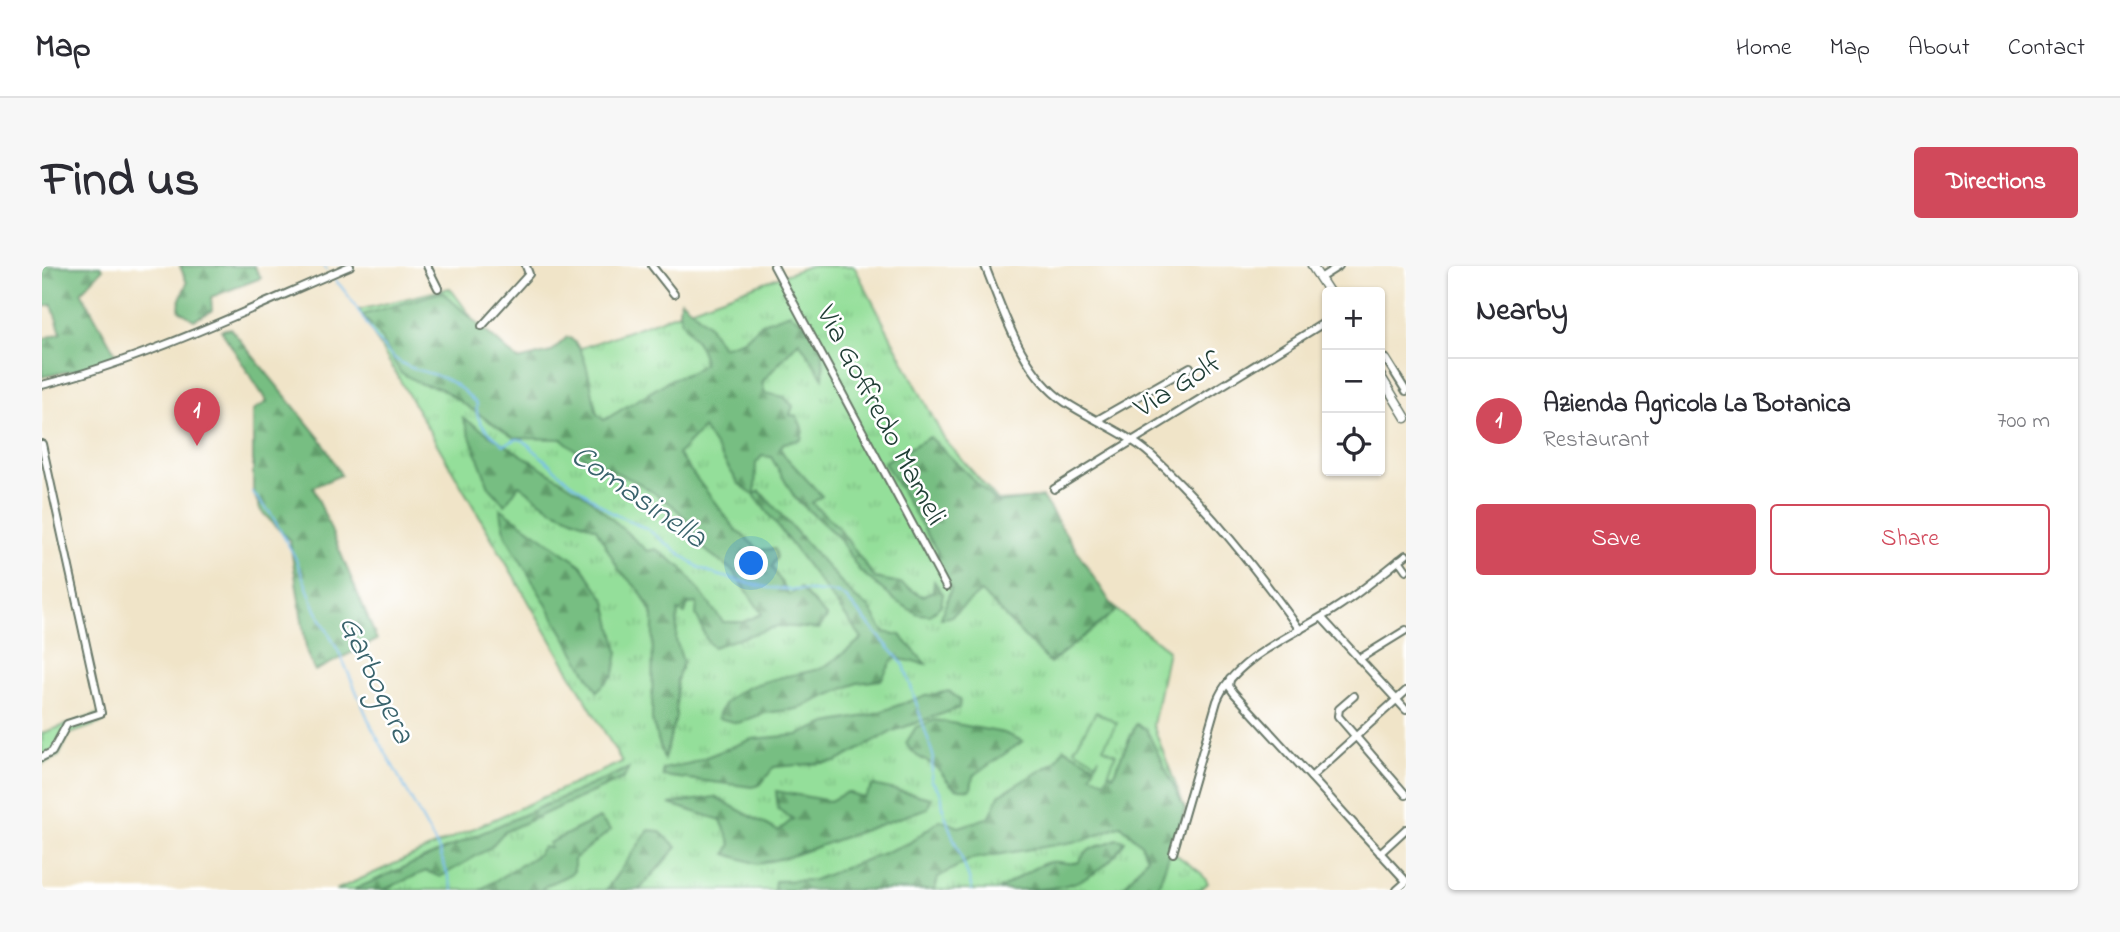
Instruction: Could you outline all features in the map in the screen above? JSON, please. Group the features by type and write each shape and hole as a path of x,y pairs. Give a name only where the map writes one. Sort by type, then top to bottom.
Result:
{"main road":[{"path":"1312,266 1326,287"},
{"path":"1385,383 1406,418"}],"street":[{"path":"42,385 95,372 350,266"},
{"path":"426,266 438,288"},
{"path":"482,326 529,274 527,266"},
{"path":"652,266 664,285 674,294"},
{"name":"Via Goffredo Mameli","path":"774,266 946,587"},
{"path":"985,266 1034,372 1054,394 1134,441 1187,491 1272,591 1300,630"},
{"path":"1320,278 1339,266"},
{"name":"Via Golf","path":"1054,489 1322,324"},
{"path":"1385,359 1404,384 1406,391"},
{"path":"1097,420 1190,367"},
{"path":"42,444 101,713 67,724 52,752 42,757"},
{"path":"1173,853 1217,701 1230,678 1242,667 1322,618 1403,558 1406,570"},
{"path":"1322,618 1406,710"},
{"path":"1359,659 1406,630"},
{"path":"1230,678 1230,689 1406,882 1397,890"},
{"path":"1311,777 1395,698 1406,691"},
{"path":"1354,696 1337,714 1406,795"},
{"path":"1380,853 1406,829"}],"green space":[{"path":"42,266 101,266 103,269 81,292 117,356 84,368 42,377 42,339 61,333 52,305 42,307"},
{"path":"180,266 254,266 261,278 211,297 212,311 194,320 179,310 180,299 187,283"},
{"path":"809,266 854,266 944,439 998,501 1042,498 1107,599 1119,612 1168,650 1153,725 1185,809 1174,853 1201,873 1208,883 1200,890 336,890 622,762 359,310 450,288 512,373"},
{"path":"442,292 518,360 551,352 567,337 574,341 584,359 597,414 604,420 672,379 692,372 703,364 700,348 680,318 681,300 708,324 722,347 744,340 762,323 790,313 800,320 814,333 821,347 823,378 799,341 762,382 765,393 784,397 793,406 790,415 797,416 803,430 801,440 784,443 780,448 822,496 812,503 837,526 875,578 900,583 922,596 933,591 934,581 943,594 941,605 930,615 918,614 897,602 859,570 839,538 795,498 771,457 762,456 756,463 755,494 760,491 856,599 869,607 884,632 900,635 926,664 894,658 881,680 857,683 797,709 765,713 738,723 718,718 723,706 732,696 760,683 822,668 862,638 754,495 739,484 703,428 678,454 736,530 760,550 775,549 777,557 772,567 789,595 800,588 827,617 819,629 778,626 713,647 696,615 697,603 688,604 685,614 678,611 676,640 683,662 677,680 676,717 664,759 652,720 653,616 640,591 619,570 596,528 551,509 519,485 505,505 489,487 463,418 588,497 647,551 656,549 682,568 723,622 743,622 762,614 734,572 704,549 688,521 672,505 639,483 585,458 562,439 514,438 440,388 421,384 400,372 378,333 362,315"},
{"path":"230,328 322,441 341,475 313,487 377,640 315,671 307,654 290,541 261,511 253,491 253,410 267,402 221,330"},
{"path":"930,437 997,503 1042,497 1116,611 1050,663 981,592 950,617 941,618 951,588 937,564 937,551 884,462"},
{"path":"500,508 581,565 606,601 618,652 614,674 597,691 506,536"},
{"path":"949,691 960,700 959,708 893,731 836,762 774,767 761,784 753,787 663,776 663,769 691,763 752,739 798,735 827,723 871,715 921,697"},
{"path":"1096,712 1117,723 1103,748 1116,754 1105,781 1091,775 1099,757 1096,762 1074,749"},
{"path":"101,713 104,722 70,734 59,756 42,764 42,733"},
{"path":"935,720 1004,733 1023,741 973,776 971,789 955,788 936,767 915,754 906,743 916,727"},
{"path":"1136,724 1146,729 1185,809 1157,890 1121,890 1147,858 1141,844 1121,825 1085,840 971,859 938,877 935,890 774,890 775,881 814,880 909,843 940,820 959,827 990,817 999,795 1055,762 1064,748 1113,775"},
{"path":"629,768 624,778 504,832 490,848 440,877 426,871 383,890 353,890"},
{"path":"873,785 931,798 928,808 788,857 757,864 726,854 731,844 721,820 669,804 715,797 778,831 793,819 778,809 776,791 830,801 847,792 864,798"},
{"path":"599,818 611,830 574,859 574,871 570,874 541,890 480,890 537,855 543,847 550,848 549,843"},
{"path":"649,830 659,831 677,847 639,890 606,890"},
{"path":"1117,839 1125,841 1113,857 1086,878 1054,887 998,890 1040,865 1050,862 1079,862 1090,850"}],"waterway":[{"path":"324,266 327,270"},
{"name":"Comasinella","path":"332,277 394,358 457,386 477,404 481,422 504,445 517,439 523,440 565,478 612,513 647,529 698,567 717,575 769,588 838,593 846,598 904,665 933,755 931,780 941,795 943,809 972,890"},
{"name":"Garbogera","path":"252,492 271,514 295,557 316,610 341,656 372,728 439,850 453,890"}],"place":[{"name":"Azienda Agricola La Botanica","path":"197,446"}]}
